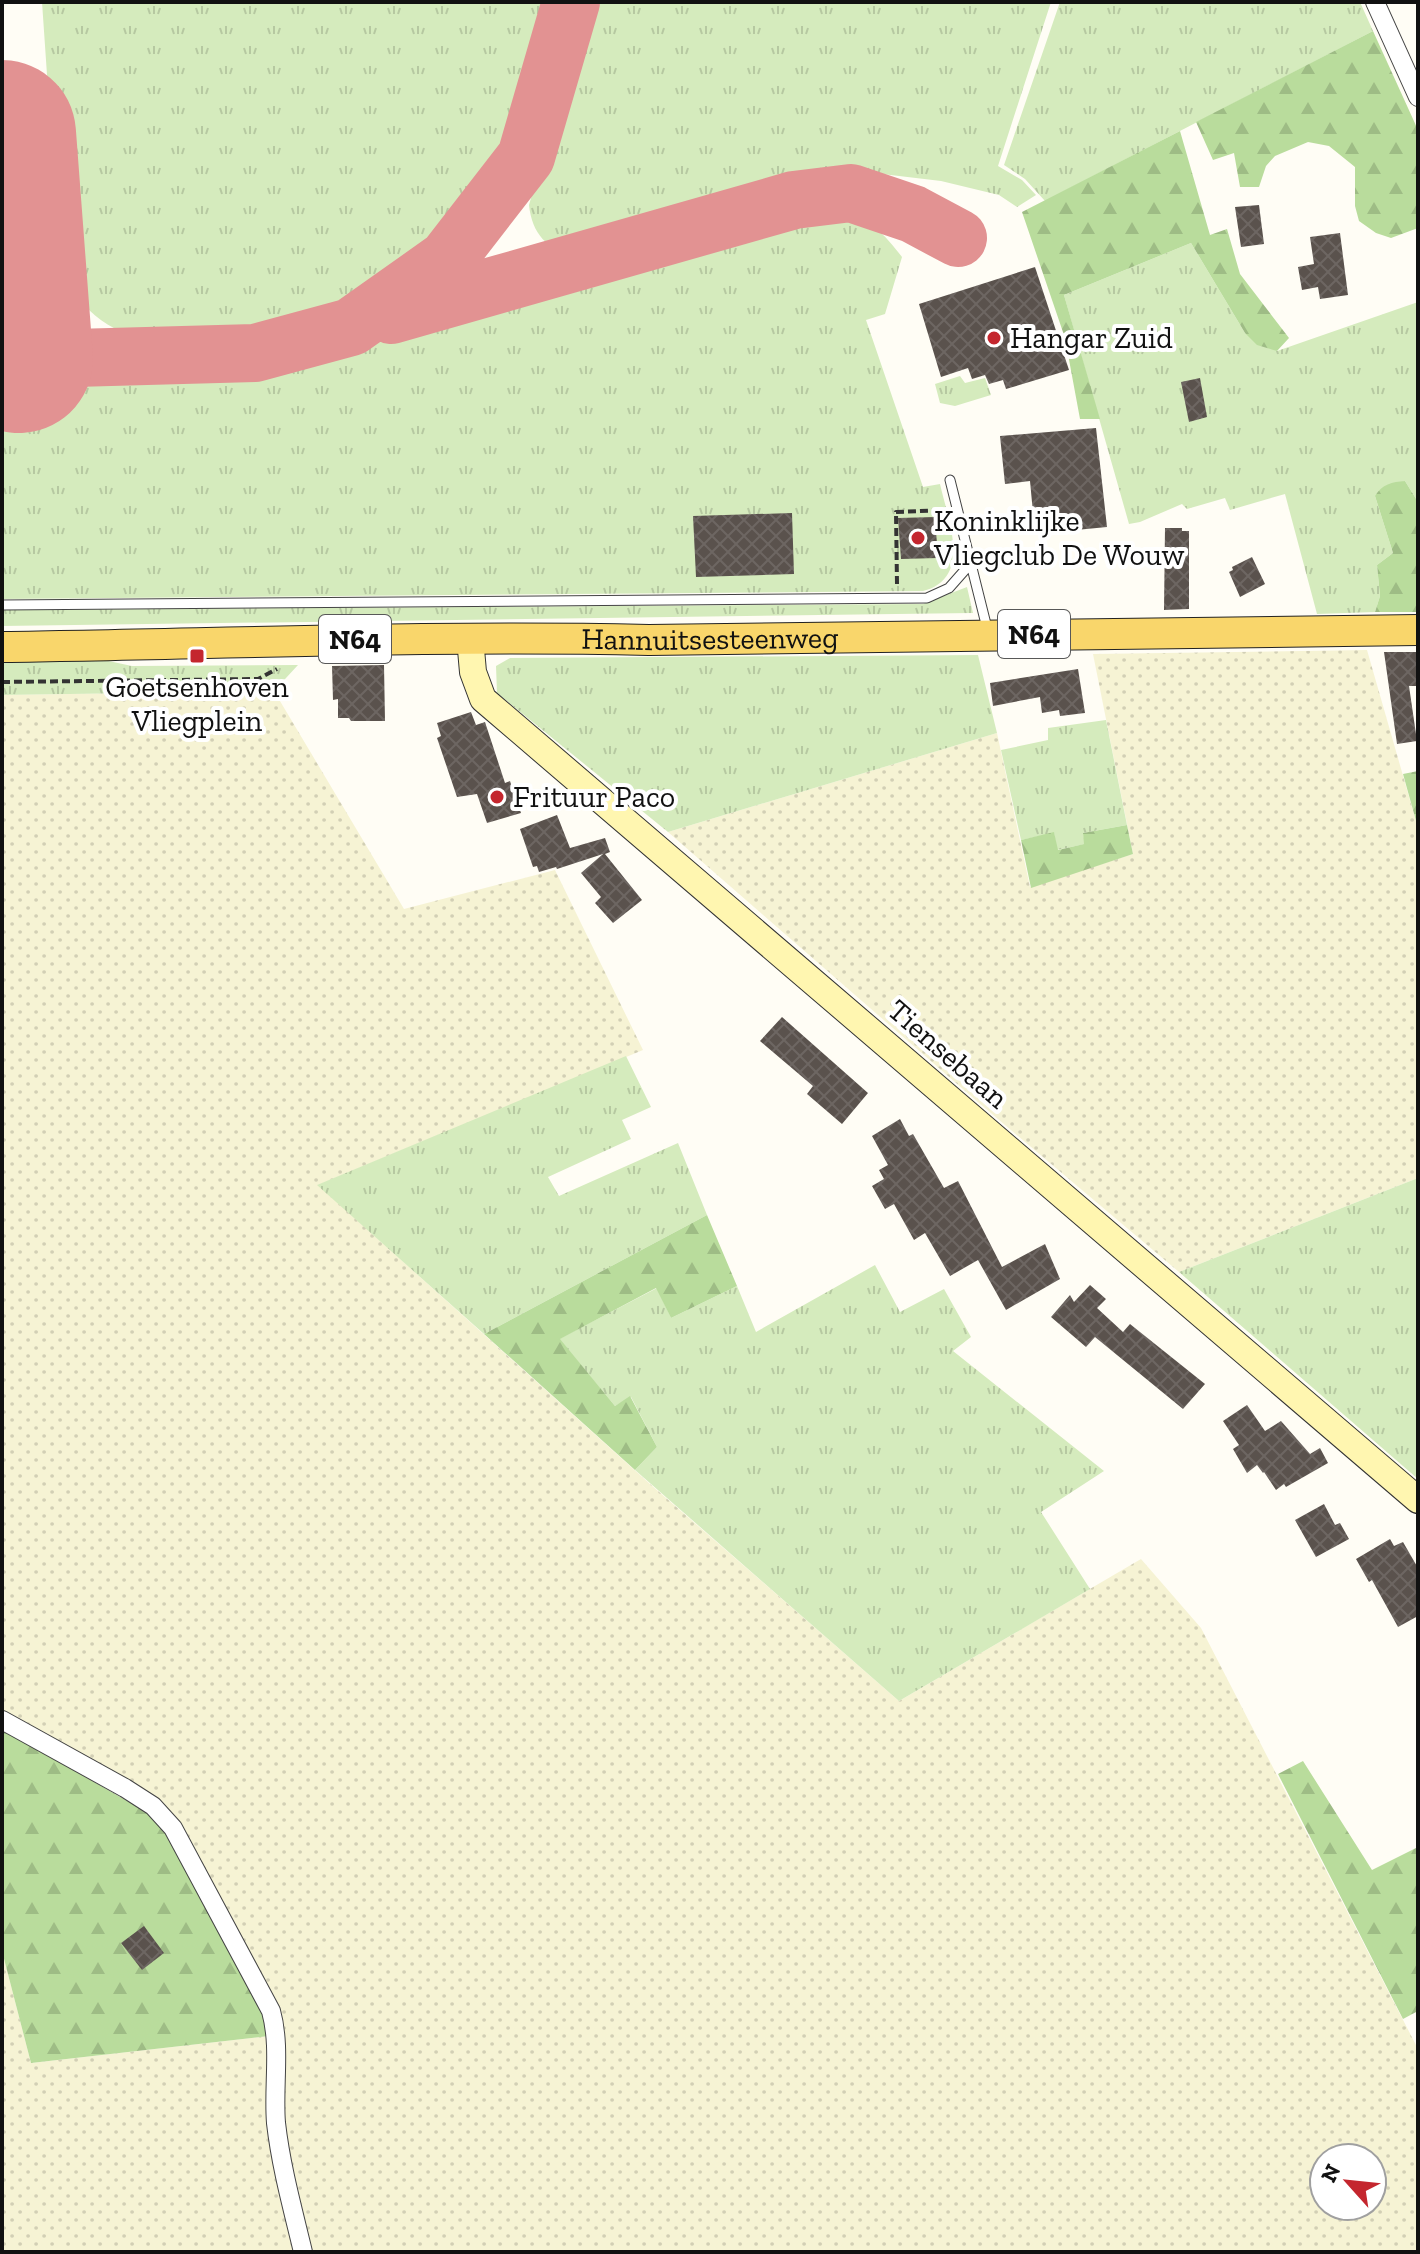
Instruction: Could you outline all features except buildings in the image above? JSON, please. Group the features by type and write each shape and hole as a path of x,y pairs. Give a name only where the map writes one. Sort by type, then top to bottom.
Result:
{"main road":[{"name":"Hannuitsesteenweg","path":"2,647 470,638 649,640 1418,630"}],"street":[{"path":"1375,2 1418,97"},
{"name":"Tiensebaan","path":"470,638 473,672 483,699 1418,1500"},
{"path":"2,1720 125,1788 153,1806 173,1828 271,2011 276,2036 276,2123 303,2252"}],"lane":[{"path":"950,480 989,635"},
{"path":"2,605 927,598 949,588 972,562"}],"path":[{"path":"898,598 896,512 958,509"},
{"path":"2,682 258,679 281,666"}],"shaded area":[{"path":"1367,650 1418,828 1418,1178 1179,1272 979,1103 668,832 997,733 1030,887 1133,854 1093,654"},
{"path":"274,691 404,909 555,870 643,1050 318,1185 650,1484 899,1701 1141,1559 1201,1628 1418,2049 1418,2252 312,2252 283,2123 281,2026 185,1830 164,1806 2,1711 2,695"},
{"path":"2,1951 31,2063 269,2036 297,2252 2,2252"}],"green space":[{"path":"42,2 559,2 537,88 512,150 465,209 425,248 359,297 307,322 232,335 167,340 135,337 108,325 84,305 67,279 58,235"},
{"path":"587,2 1051,2 998,166 1022,180 1036,195 1017,207 999,195 941,181 874,173 821,180 581,252 560,250 544,241 539,234 529,205"},
{"path":"1060,2 1360,2 1373,31 1045,201 1025,179 1004,165"},
{"path":"1373,31 1418,130 1418,228 1391,238 1376,233 1359,221 1355,206 1355,167 1329,146 1308,142 1275,156 1266,166 1259,187 1240,187 1234,153 1213,160 1196,122"},
{"path":"1180,131 1210,235 1227,229 1240,274 1289,338 1277,351 1257,345 1245,333 1191,243 1064,295 1100,419 1080,419 1065,338 1022,212"},
{"path":"826,213 851,217 870,225 886,237 902,257 885,314 866,320 923,487 940,484 953,546 948,574 938,584 923,591 2,599 2,379 262,360 405,330 792,215"},
{"path":"1191,243 1245,333 1277,351 1418,302 1418,502 1405,481 1375,496 1393,553 1377,565 1380,596 1375,612 1317,614 1285,494 1230,510 1225,498 1187,509 1182,504 1129,524 1064,295"},
{"path":"960,376 965,383 985,378 991,395 955,406 940,403 935,384"},
{"path":"1405,481 1418,502 1418,612 1375,612 1380,596 1377,565 1393,553 1375,496 1388,484"},
{"path":"967,587 973,613 2,626 2,610 923,604"},
{"path":"978,655 997,733 668,832 497,693 496,666 510,658"},
{"path":"99,659 132,666 298,665 274,691 2,695 2,661"},
{"path":"1106,720 1127,825 1083,833 1085,844 1057,850 1054,833 1021,840 1001,750 1048,740 1048,728"},
{"path":"1418,771 1418,828 1403,774"},
{"path":"1127,825 1133,854 1031,888 1021,840 1054,832 1058,850 1084,844 1083,833"},
{"path":"626,1056 651,1107 622,1120 631,1139 548,1177 559,1196 678,1143 707,1215 484,1334 317,1185"},
{"path":"1418,1178 1418,1479 1179,1272"},
{"path":"707,1215 737,1286 671,1318 656,1288 560,1339 615,1406 630,1396 657,1447 635,1470 484,1334"},
{"path":"875,1265 900,1312 944,1289 971,1337 953,1351 1104,1471 1041,1512 1090,1589 899,1701 635,1470 657,1447 631,1397 615,1406 559,1339 657,1288 671,1318 737,1286 756,1332"},
{"path":"2,1729 155,1817 167,1831 267,2020 269,2036 31,2063 2,1951"},
{"path":"1303,1761 1372,1870 1418,1847 1418,2011 1403,2019 1278,1774"}],"taxiway":[{"path":"2,360 255,353 351,327 447,259 526,157 571,2"},
{"path":"391,315 794,200 851,193 913,214 958,238"}],"runway":[{"path":"2,134 19,359"}],"place":[{"name":"Hangar Zuid","path":"994,338"},
{"name":"Koninklijke Vliegclub De Wouw","path":"918,538"},
{"name":"Goetsenhoven Vliegplein","path":"197,656"},
{"name":"Frituur Paco","path":"497,797"}]}
